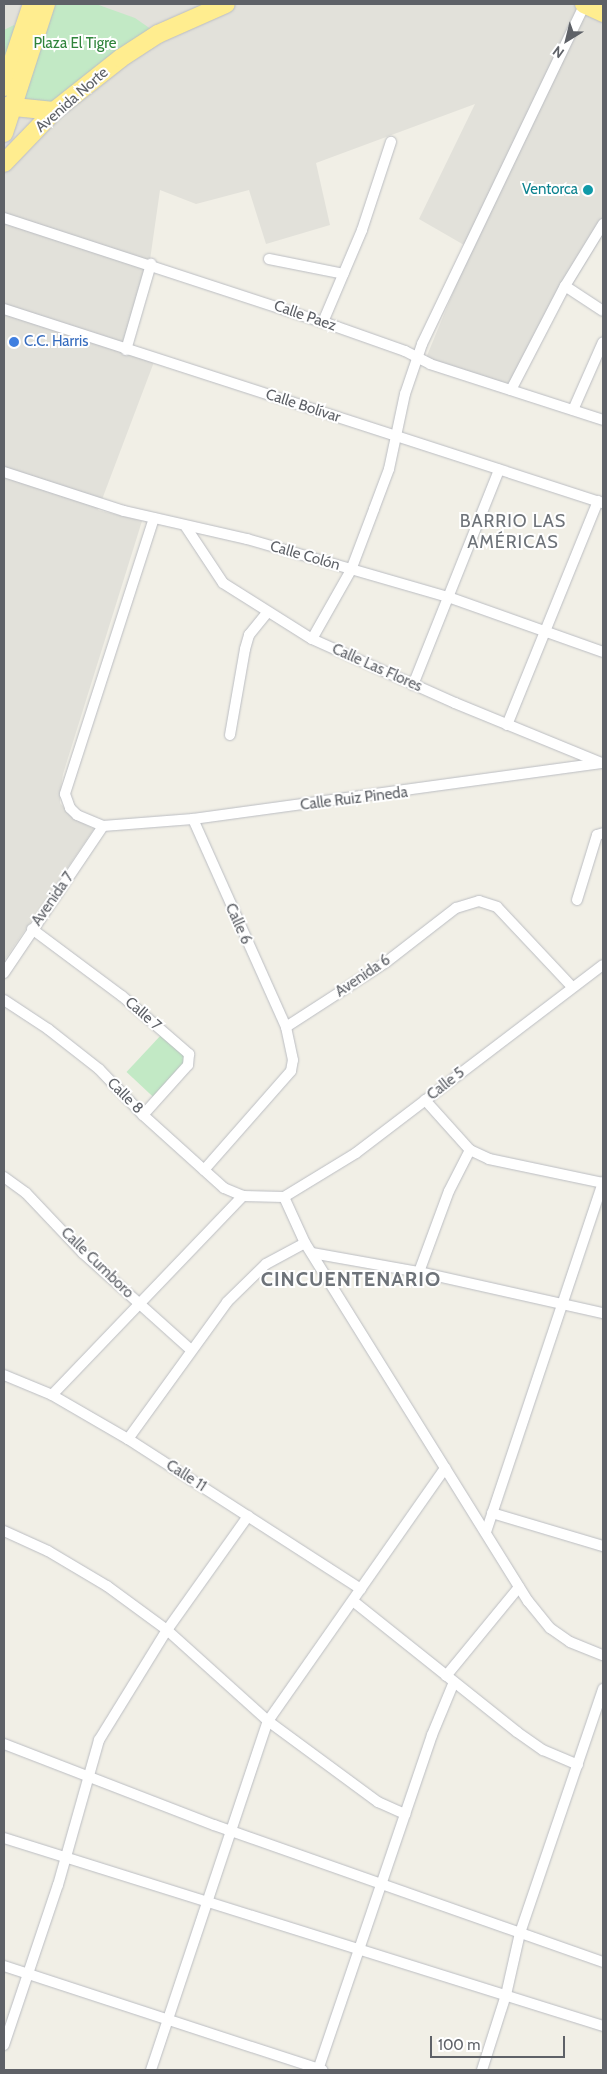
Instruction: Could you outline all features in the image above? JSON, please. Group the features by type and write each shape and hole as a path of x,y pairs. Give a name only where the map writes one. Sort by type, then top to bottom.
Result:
{"highway":[{"path":"5,78 32,4"},
{"path":"46,4 6,117 48,118"},
{"name":"Avenida Norte","path":"4,163 48,118 121,58 158,34 226,4"},
{"path":"585,4 603,13"}],"street":[{"path":"312,639 351,570 389,469 417,358 447,287 585,4"},
{"path":"323,322 344,274 391,142"},
{"name":"Calle Paez","path":"4,218 151,264 323,322 417,358 603,420"},
{"path":"511,390 565,286 603,224"},
{"path":"269,259 344,274"},
{"path":"126,350 151,264"},
{"path":"565,286 603,311"},
{"name":"Calle Bolívar","path":"4,309 601,502"},
{"path":"573,410 603,342"},
{"path":"413,685 499,470"},
{"name":"Calle Colón","path":"4,472 154,518 186,527 247,539 448,597 603,652"},
{"path":"507,725 544,631 601,502"},
{"path":"103,826 77,815 70,808 65,794 154,518"},
{"name":"Calle Las Flores","path":"186,527 223,584 312,639 413,685 602,763"},
{"path":"230,735 249,635 267,612"},
{"name":"Calle Ruiz Pineda","path":"103,826 193,820 602,763"},
{"name":"Calle 6","path":"193,820 286,1027"},
{"name":"Avenida 7","path":"4,972 103,826"},
{"path":"577,900 597,834 603,833"},
{"name":"Avenida 6","path":"286,1027 385,963 456,908 474,902 497,907 572,987"},
{"name":"Calle 7","path":"32,929 122,996 189,1054 188,1065 144,1115"},
{"name":"Calle 5","path":"284,1197 356,1154 603,965"},
{"name":"Calle 8","path":"4,1000 48,1029 99,1069 144,1115 224,1188 243,1196"},
{"path":"204,1170 291,1072 293,1060 286,1027"},
{"path":"425,1100 470,1150 517,1167 603,1183 565,1304 486,1532"},
{"path":"419,1272 449,1191 470,1150"},
{"name":"Calle Cumboro","path":"4,1177 26,1194 83,1253 191,1350"},
{"path":"52,1395 243,1196 284,1197 305,1243 519,1587 550,1628 570,1642 603,1655"},
{"path":"128,1439 227,1302 256,1273 286,1250 305,1243"},
{"path":"312,1253 419,1272 603,1313"},
{"name":"Calle 11","path":"5,1379 52,1395 128,1439 361,1589"},
{"path":"151,2070 268,1721 445,1468"},
{"path":"492,1513 603,1546"},
{"path":"4,2045 29,1974 66,1857 99,1740 115,1709 167,1630 248,1516"},
{"path":"4,1543 6,1532 48,1551 107,1586 167,1630 268,1721 378,1802 405,1814"},
{"path":"4,1966 167,2022 320,2070 450,1679 519,1587"},
{"path":"353,1601 536,1745 578,1765"},
{"path":"482,2070 506,1995 520,1933 603,1689"},
{"path":"4,1744 88,1778 231,1831 603,1962"},
{"path":"4,1838 603,2026"}],"shaded area":[{"path":"4,4 603,4 603,235 510,388 426,358 471,249 419,219 475,104 316,163 330,225 266,244 249,190 196,204 160,190 150,260 123,352 154,362 98,510 142,521 63,774 60,794 60,803 72,817 94,829 4,961"}],"green space":[{"name":"Plaza El Tigre","path":"46,4 96,4 135,18 158,34 54,111 11,108"},
{"name":"Plaza El Tigre","path":"14,25 21,37 4,76 4,30"},
{"path":"162,1034 189,1059 154,1097 127,1072"}],"place":[{"name":"Ventorca","path":"588,190"},
{"name":"C.C. Harris","path":"14,342"}],"district":[{"name":"BARRIO LAS AMÉRICAS","path":"513,532"},
{"name":"CINCUENTENARIO","path":"351,1279"}]}
